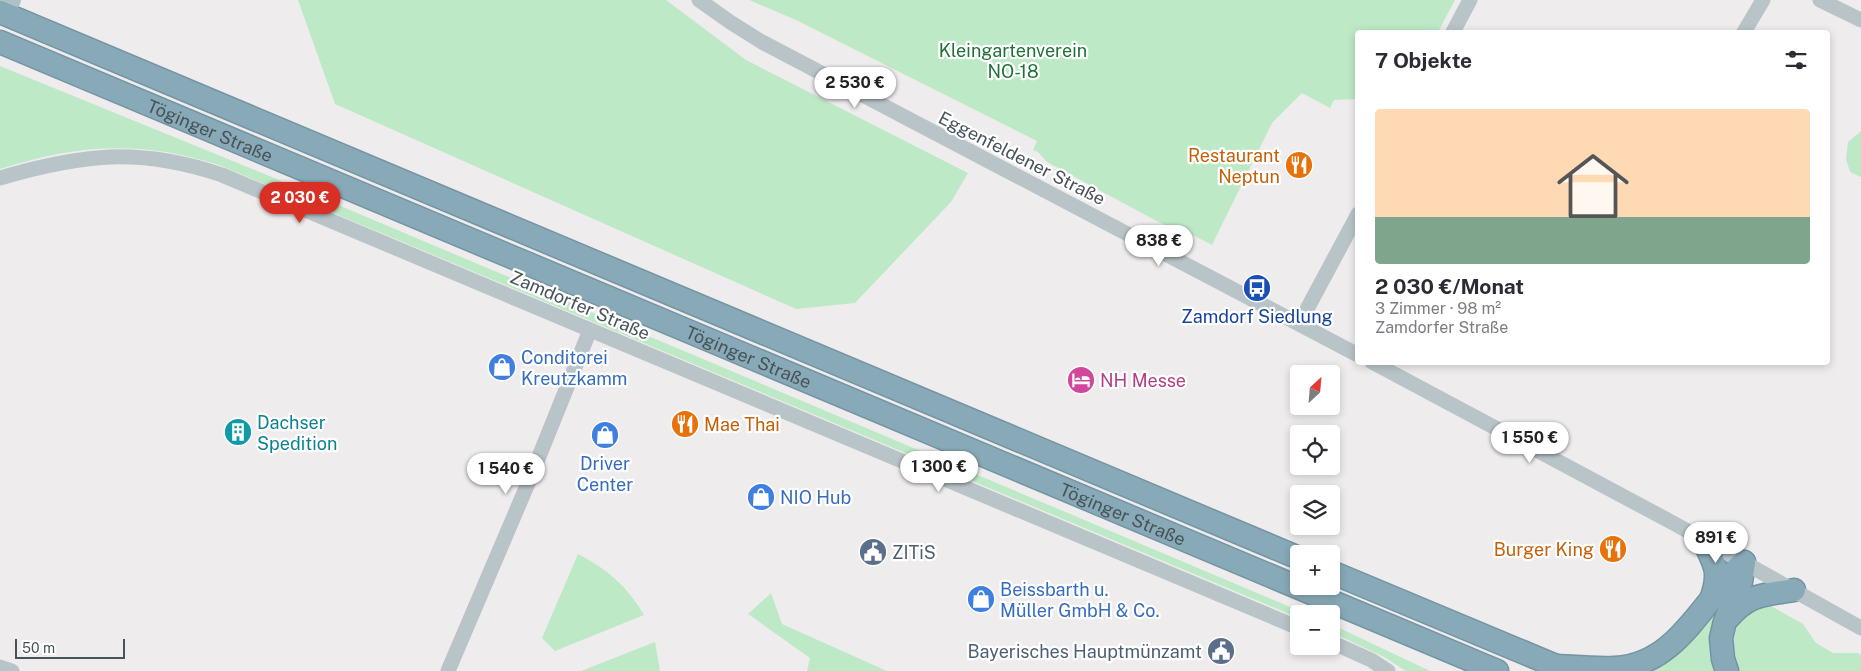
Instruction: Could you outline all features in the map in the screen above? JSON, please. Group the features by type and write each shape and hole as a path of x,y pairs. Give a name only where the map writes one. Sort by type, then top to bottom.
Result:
{"highway":[{"name":"Töginger Straße","path":"0,11 34,27 1290,554"},
{"name":"Töginger Straße","path":"5,44 1493,670"},
{"path":"1702,539 1716,570 1716,582 1710,601"},
{"path":"1340,576 1563,669 1615,668 1637,664 1664,650 1689,627 1728,576 1744,562"},
{"path":"1727,671 1723,659 1721,638 1725,621 1741,582 1744,562"},
{"path":"1725,621 1739,606 1753,597 1794,590"}],"main road":[{"path":"0,11 11,0"}],"street":[{"name":"Eggenfeldener Straße","path":"699,0 730,22 771,46 1355,353"},
{"path":"1454,30 1470,0"},
{"path":"1750,28 1763,0"},
{"path":"1820,0 1861,20"},
{"name":"Zamdorfer Straße","path":"0,178 60,162 94,157 147,157 201,168 1290,624"},
{"path":"1298,324 1355,220"},
{"path":"448,671 532,474 590,330"},
{"path":"1378,365 1702,539 1861,628"},
{"path":"1340,646 1372,660 1388,671"},
{"path":"0,667 12,671"}],"green space":[{"path":"298,0 666,0 746,60 968,173 951,202 855,303 796,309 335,104"},
{"name":"Kleingartenverein NO-18","path":"749,0 1455,0 1439,30 1355,30 1355,99 1334,100 1330,108 1302,93 1272,123 1212,245 1191,234 1179,233 1047,162 1038,152 1033,150 1037,141 796,20"},
{"path":"0,66 267,175 1290,607 1290,614 219,165 163,152 110,148 56,154 0,169"},
{"path":"1861,131 1861,177 1850,172 1846,159 1848,142"},
{"path":"578,554 616,579 644,615 555,651 542,638"},
{"path":"1731,582 1720,671 1639,671"},
{"path":"771,593 782,624 887,671 807,671 810,658 748,614"},
{"path":"1764,602 1803,624 1816,643 1833,653 1858,653 1861,655 1861,671 1734,671 1731,648 1733,629 1743,615"},
{"path":"1340,628 1430,671 1406,671 1384,657 1340,636"},
{"path":"655,642 660,671 581,671"}],"place":[{"name":"Restaurant Neptun","path":"1299,165"},
{"name":"Zamdorf Siedlung","path":"1257,288"},
{"name":"Conditorei Kreutzkamm","path":"502,367"},
{"name":"NH Messe","path":"1081,380"},
{"name":"Mae Thai","path":"685,424"},
{"name":"Dachser Spedition","path":"238,432"},
{"name":"Driver Center","path":"605,435"},
{"name":"NIO Hub","path":"761,497"},
{"name":"Burger King","path":"1613,549"},
{"name":"ZITiS","path":"873,552"},
{"name":"Beissbarth u. Müller GmbH & Co.","path":"981,599"},
{"name":"Bayerisches Hauptmünzamt","path":"1221,651"}]}
